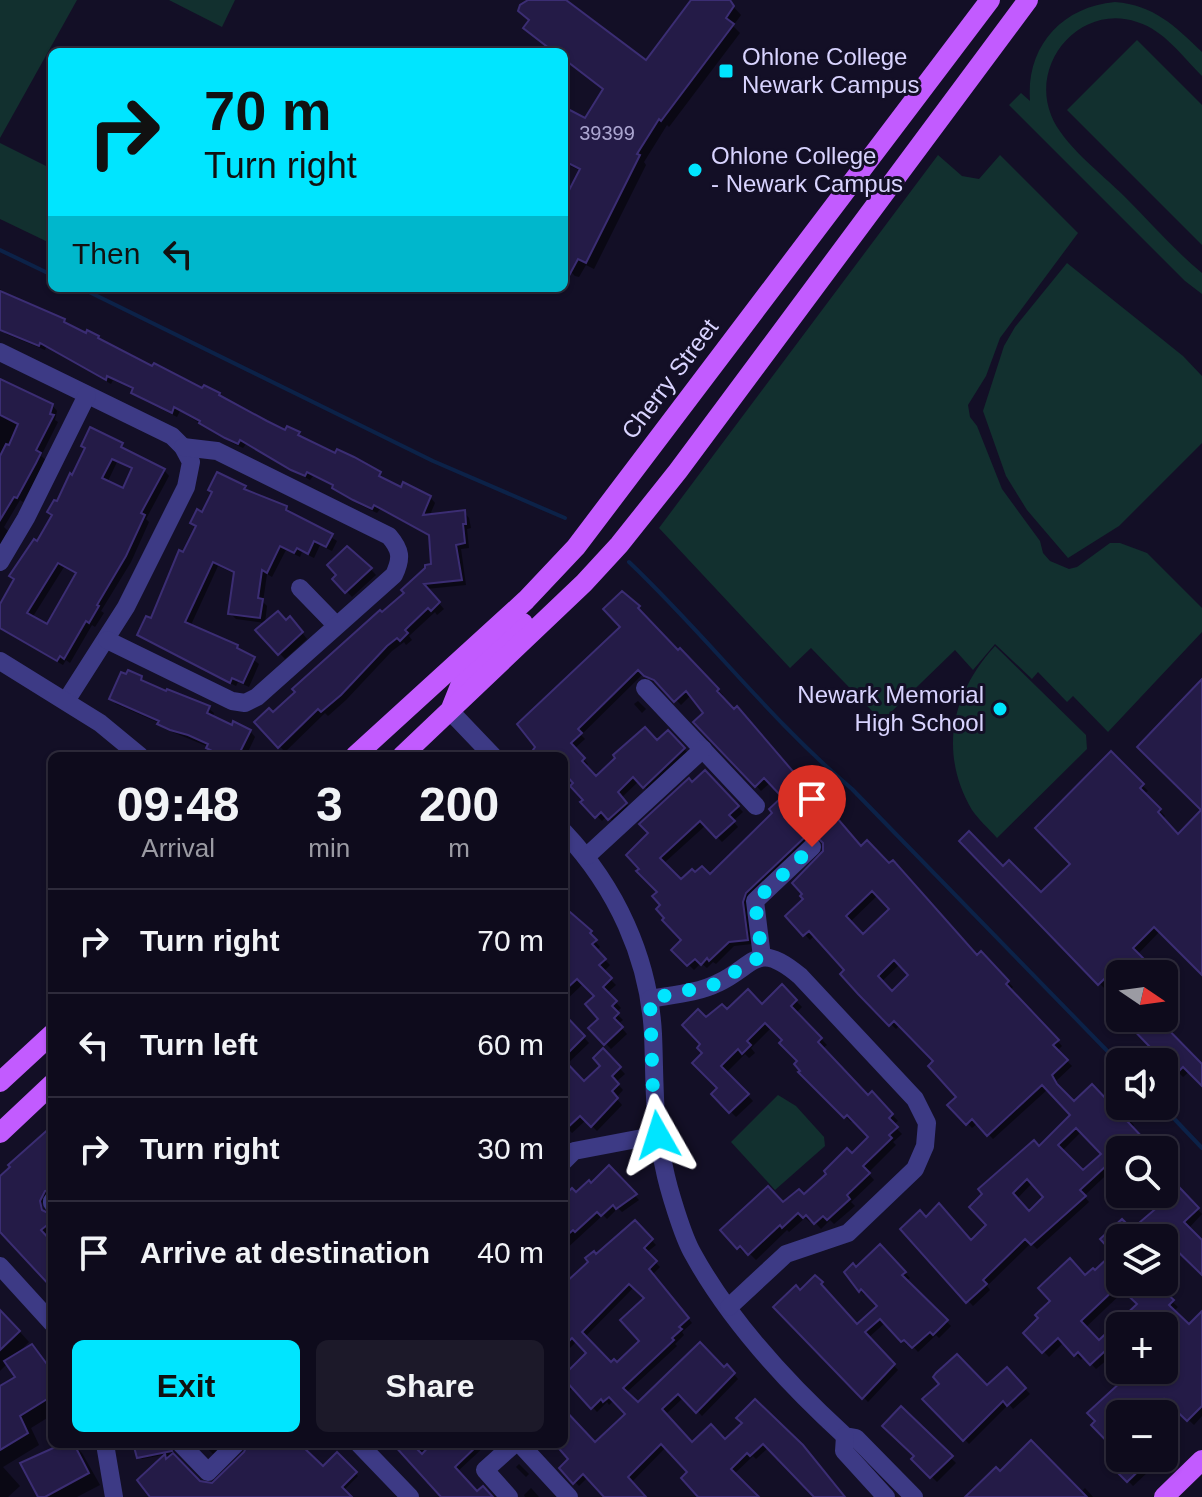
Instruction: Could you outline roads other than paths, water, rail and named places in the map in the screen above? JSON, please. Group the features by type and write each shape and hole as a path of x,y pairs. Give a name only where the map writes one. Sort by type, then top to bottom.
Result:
{"main road":[{"name":"Cherry Street","path":"359,752 526,600 595,524 990,0"},
{"path":"406,752 575,592 625,537 678,471 1028,0"},
{"path":"450,711 462,681 525,621 528,614 526,600"},
{"path":"0,1082 48,1038"},
{"path":"0,1133 48,1088"},
{"path":"1164,1497 1202,1460"}],"street":[{"path":"0,352 172,436 191,462 186,487 126,607 66,701"},
{"path":"0,562 26,518 87,395"},
{"path":"107,640 232,701 245,703 257,697 394,575 401,562 399,547 389,536 217,451 183,447"},
{"path":"300,588 336,625"},
{"path":"0,661 100,723 135,752"},
{"path":"645,688 756,806"},
{"path":"450,711 482,752"},
{"path":"587,856 703,749"},
{"path":"568,836 587,856 606,886 638,951 650,999 653,1094 664,1169 692,1252 729,1307 790,1386 845,1436 856,1438 914,1497"},
{"path":"762,957 755,901 812,847"},
{"path":"650,999 720,983 748,962 762,957 784,962 915,1099 927,1123 925,1146 915,1169 848,1233 786,1254 729,1307"},
{"path":"568,1157 574,1151 658,1135"},
{"path":"0,1266 48,1319"},
{"path":"845,1436 844,1451 886,1497"},
{"path":"106,1448 114,1497"},
{"path":"185,1448 208,1472 232,1448"},
{"path":"363,1448 410,1497"},
{"path":"509,1497 485,1470 512,1448"},
{"path":"521,1448 569,1497"}],"waterway":[{"path":"0,250 48,273"},
{"path":"89,292 433,461 565,518"},
{"path":"629,562 766,707 852,789 1106,1050"},
{"path":"1175,1120 1202,1148"}],"place":[{"name":"Ohlone College Newark Campus","path":"726,71"},
{"name":"Ohlone College - Newark Campus","path":"695,170"},
{"name":"Newark Memorial High School","path":"1000,709"}]}
